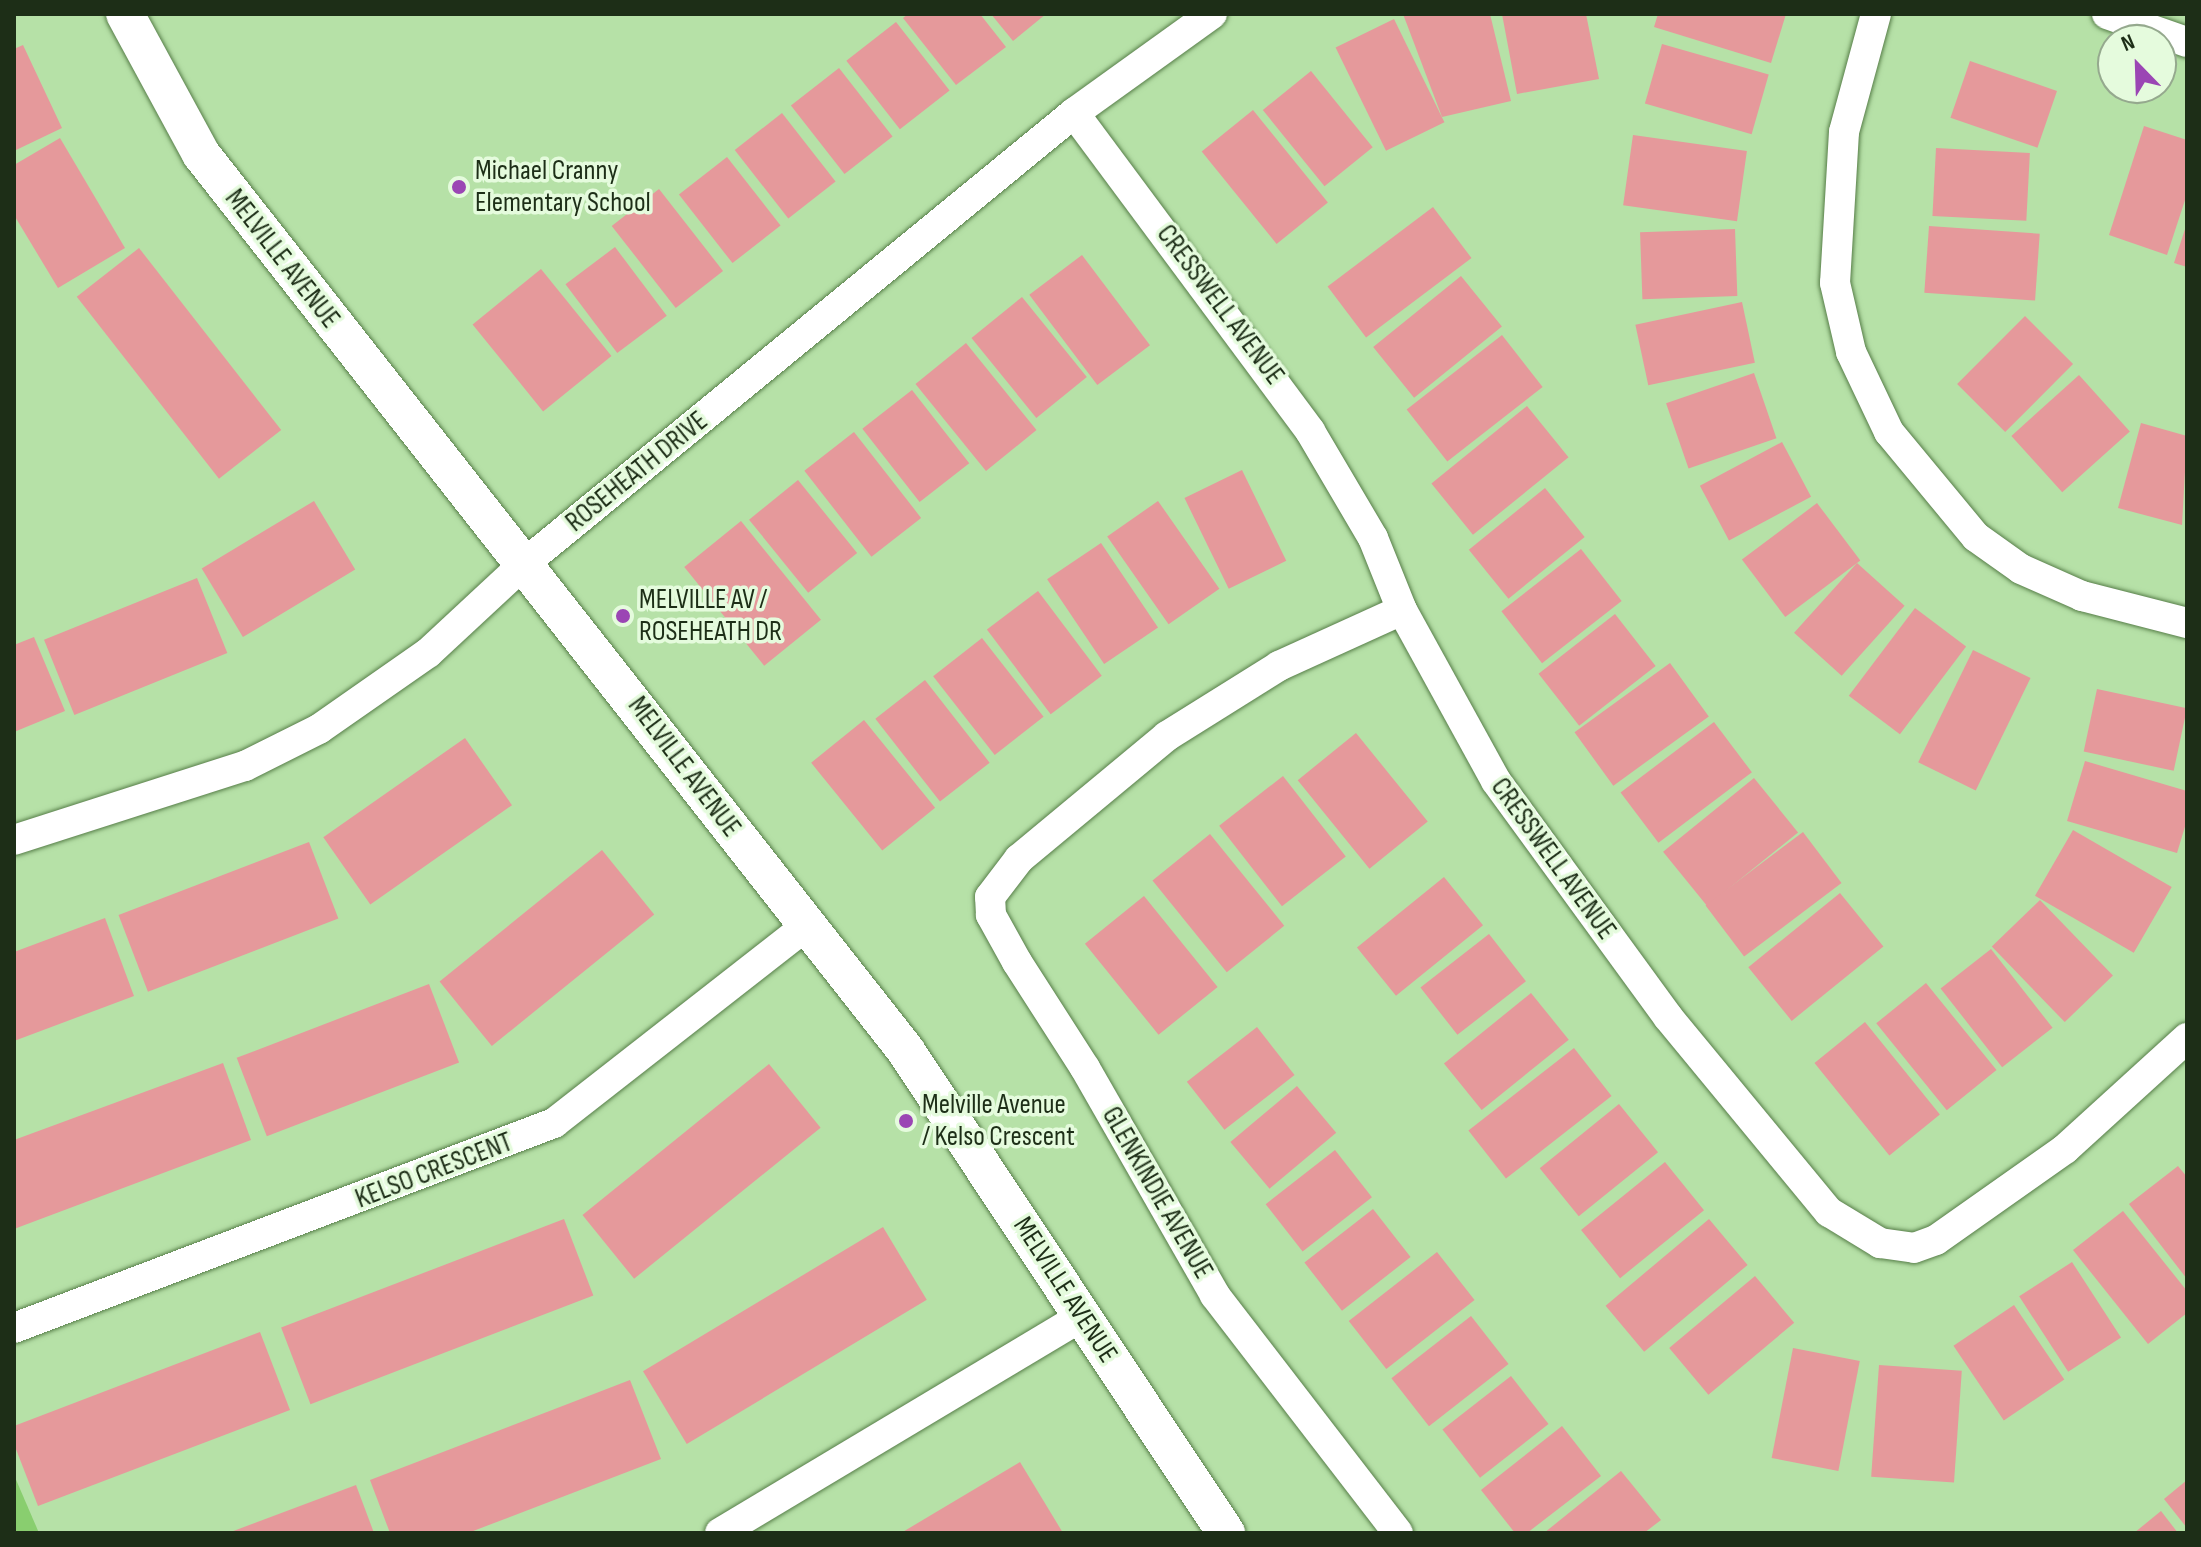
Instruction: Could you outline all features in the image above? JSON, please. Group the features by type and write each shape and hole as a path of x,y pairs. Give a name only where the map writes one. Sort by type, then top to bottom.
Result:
{"street":[{"name":"MELVILLE AVENUE","path":"125,14 201,154 525,563 805,927 906,1051 1226,1533"},
{"name":"ROSEHEATH DRIVE","path":"14,840 245,766 319,729 428,653 525,563 1074,113 1212,14"},
{"path":"1876,14 1844,132 1835,283 1851,352 1889,432 1976,537 2021,569 2082,596 2187,623"},
{"path":"2107,14 2187,42"},
{"name":"CRESSWELL AVENUE","path":"1074,113 1277,380 1373,538 1402,610 1496,781 1650,992 1829,1212 1857,1233 1914,1248 1936,1240 2065,1149 2187,1038"},
{"name":"GLENKINDIE AVENUE","path":"1398,1533 1215,1295 1085,1068 1017,962 991,915 990,897 1019,859 1167,736 1279,666 1402,610"},
{"name":"KELSO CRESCENT","path":"14,1328 554,1123 805,927"},
{"path":"720,1533 1083,1316"}],"green space":[{"path":"14,1475 39,1533 14,1533"}],"building":[{"path":"908,14 980,14 1006,47 956,85 903,18"},
{"path":"991,14 1046,14 1013,41"},
{"path":"1403,14 1490,14 1511,101 1442,117"},
{"path":"1502,14 1586,14 1599,79 1517,94"},
{"path":"1658,14 1786,14 1771,63 1654,27"},
{"path":"1394,19 1444,122 1386,151 1336,47"},
{"path":"896,22 950,91 900,129 846,61"},
{"path":"1662,44 1769,75 1752,134 1645,104"},
{"path":"23,45 62,128 14,151 14,49"},
{"path":"1970,61 2057,91 2037,148 1950,118"},
{"path":"839,68 893,137 844,174 791,106"},
{"path":"1311,71 1373,147 1324,186 1263,110"},
{"path":"1253,110 1328,202 1277,244 1202,152"},
{"path":"782,113 836,182 788,218 735,150"},
{"path":"2144,126 2187,140 2187,194 2167,255 2109,235"},
{"path":"1633,135 1747,151 1737,221 1623,205"},
{"path":"60,138 125,248 58,288 14,215 14,165"},
{"path":"1936,148 2030,153 2026,221 1932,216"},
{"path":"727,157 781,226 732,263 679,195"},
{"path":"659,189 723,271 676,308 612,226"},
{"path":"1433,207 1472,258 1366,338 1328,286"},
{"path":"2187,223 2187,267 2174,263"},
{"path":"1929,226 2040,234 2035,301 1924,293"},
{"path":"1735,229 1737,296 1642,299 1640,232"},
{"path":"615,247 667,316 617,353 565,284"},
{"path":"139,248 281,430 219,479 77,297"},
{"path":"1082,255 1150,345 1097,385 1029,295"},
{"path":"541,269 611,356 543,411 473,324"},
{"path":"1461,276 1502,327 1414,398 1373,347"},
{"path":"1022,297 1087,377 1036,418 971,338"},
{"path":"1742,302 1755,363 1648,385 1635,325"},
{"path":"2025,316 2073,364 2005,432 1957,384"},
{"path":"1502,335 1543,387 1447,462 1407,409"},
{"path":"966,343 1036,430 986,471 915,384"},
{"path":"1754,373 1776,438 1689,469 1666,403"},
{"path":"2079,375 2130,431 2062,492 2011,436"},
{"path":"912,390 969,463 920,502 862,429"},
{"path":"1527,406 1569,457 1473,535 1431,483"},
{"path":"2141,423 2187,436 2182,525 2118,508"},
{"path":"854,432 921,518 871,557 804,471"},
{"path":"1782,442 1811,497 1729,540 1700,486"},
{"path":"1242,470 1286,561 1229,589 1184,498"},
{"path":"798,480 857,553 808,593 749,520"},
{"path":"1545,488 1585,537 1508,599 1469,550"},
{"path":"314,501 355,570 243,637 202,568"},
{"path":"1158,501 1219,589 1169,624 1107,537"},
{"path":"1817,503 1860,561 1785,617 1742,560"},
{"path":"741,521 821,620 764,666 684,567"},
{"path":"1101,543 1158,628 1104,664 1047,579"},
{"path":"1581,549 1622,601 1542,663 1501,611"},
{"path":"1857,563 1905,606 1842,676 1794,633"},
{"path":"197,578 227,653 74,715 44,640"},
{"path":"1038,591 1102,676 1051,714 987,630"},
{"path":"1915,608 1966,647 1900,734 1849,696"},
{"path":"1615,614 1656,666 1579,726 1539,674"},
{"path":"34,637 65,711 14,732 14,645"},
{"path":"982,638 1044,717 995,755 933,676"},
{"path":"1973,650 2031,678 1976,790 1918,762"},
{"path":"1670,663 1709,716 1613,786 1575,732"},
{"path":"925,680 990,763 940,802 875,719"},
{"path":"2097,689 2187,708 2174,771 2084,752"},
{"path":"864,720 935,808 882,851 811,763"},
{"path":"1714,722 1752,772 1658,843 1621,792"},
{"path":"1356,733 1428,822 1369,869 1298,780"},
{"path":"465,738 512,805 370,904 323,837"},
{"path":"2085,761 2187,791 2187,820 2177,853 2067,821"},
{"path":"1283,776 1346,856 1282,906 1219,826"},
{"path":"1754,778 1798,832 1707,906 1663,852"},
{"path":"2073,830 2172,887 2134,953 2035,896"},
{"path":"1803,832 1842,883 1744,957 1706,905"},
{"path":"1210,834 1284,926 1227,972 1152,881"},
{"path":"309,842 338,919 148,992 119,915"},
{"path":"602,850 654,915 492,1046 440,982"},
{"path":"1444,877 1483,925 1396,996 1357,947"},
{"path":"1840,893 1883,947 1792,1021 1748,967"},
{"path":"1144,896 1218,987 1159,1035 1085,944"},
{"path":"2040,900 2113,976 2065,1022 1992,947"},
{"path":"105,918 134,996 14,1041 14,952"},
{"path":"1489,934 1526,981 1457,1035 1420,988"},
{"path":"1991,949 2053,1028 2002,1067 1941,988"},
{"path":"1926,983 1996,1070 1947,1110 1876,1023"},
{"path":"429,984 459,1062 267,1136 237,1058"},
{"path":"1531,993 1569,1040 1482,1110 1444,1063"},
{"path":"1865,1022 1940,1114 1889,1155 1814,1063"},
{"path":"1257,1027 1295,1075 1224,1130 1187,1082"},
{"path":"1574,1048 1612,1096 1506,1179 1468,1130"},
{"path":"223,1063 251,1140 14,1229 14,1140"},
{"path":"769,1064 821,1128 634,1279 582,1215"},
{"path":"1297,1086 1336,1133 1270,1189 1230,1142"},
{"path":"1619,1104 1658,1152 1579,1216 1540,1168"},
{"path":"1335,1150 1372,1197 1303,1251 1266,1204"},
{"path":"1665,1162 1704,1210 1620,1278 1581,1230"},
{"path":"2178,1166 2187,1177 2187,1279 2129,1204"},
{"path":"1373,1209 1411,1257 1342,1311 1304,1263"},
{"path":"2123,1211 2187,1291 2187,1313 2148,1344 2073,1250"},
{"path":"564,1219 593,1296 311,1404 281,1328"},
{"path":"1709,1219 1748,1265 1644,1352 1606,1306"},
{"path":"883,1227 927,1300 687,1444 643,1371"},
{"path":"1437,1252 1475,1300 1386,1369 1349,1321"},
{"path":"2072,1262 2121,1337 2068,1372 2019,1296"},
{"path":"1755,1276 1794,1323 1708,1395 1669,1348"},
{"path":"2014,1305 2064,1380 2004,1420 1953,1346"},
{"path":"1471,1316 1509,1364 1429,1426 1391,1378"},
{"path":"260,1332 290,1410 38,1506 14,1444 14,1426"},
{"path":"1793,1348 1860,1361 1838,1471 1772,1458"},
{"path":"1879,1365 1962,1371 1954,1483 1871,1477"},
{"path":"1511,1376 1549,1424 1480,1478 1442,1430"},
{"path":"630,1380 661,1459 468,1533 390,1533 370,1480"},
{"path":"1562,1426 1601,1476 1527,1533 1515,1533 1481,1490"},
{"path":"1020,1462 1063,1533 901,1533"},
{"path":"1621,1471 1661,1520 1644,1533 1544,1533"},
{"path":"2187,1480 2187,1528 2164,1499"},
{"path":"356,1485 374,1533 228,1533"},
{"path":"2161,1511 2178,1533 2134,1533"}],"place":[{"name":"Michael Cranny Elementary School","path":"459,187"},
{"name":"MELVILLE AV / ROSEHEATH DR","path":"623,616"},
{"name":"Melville Avenue / Kelso Crescent","path":"906,1121"}]}
